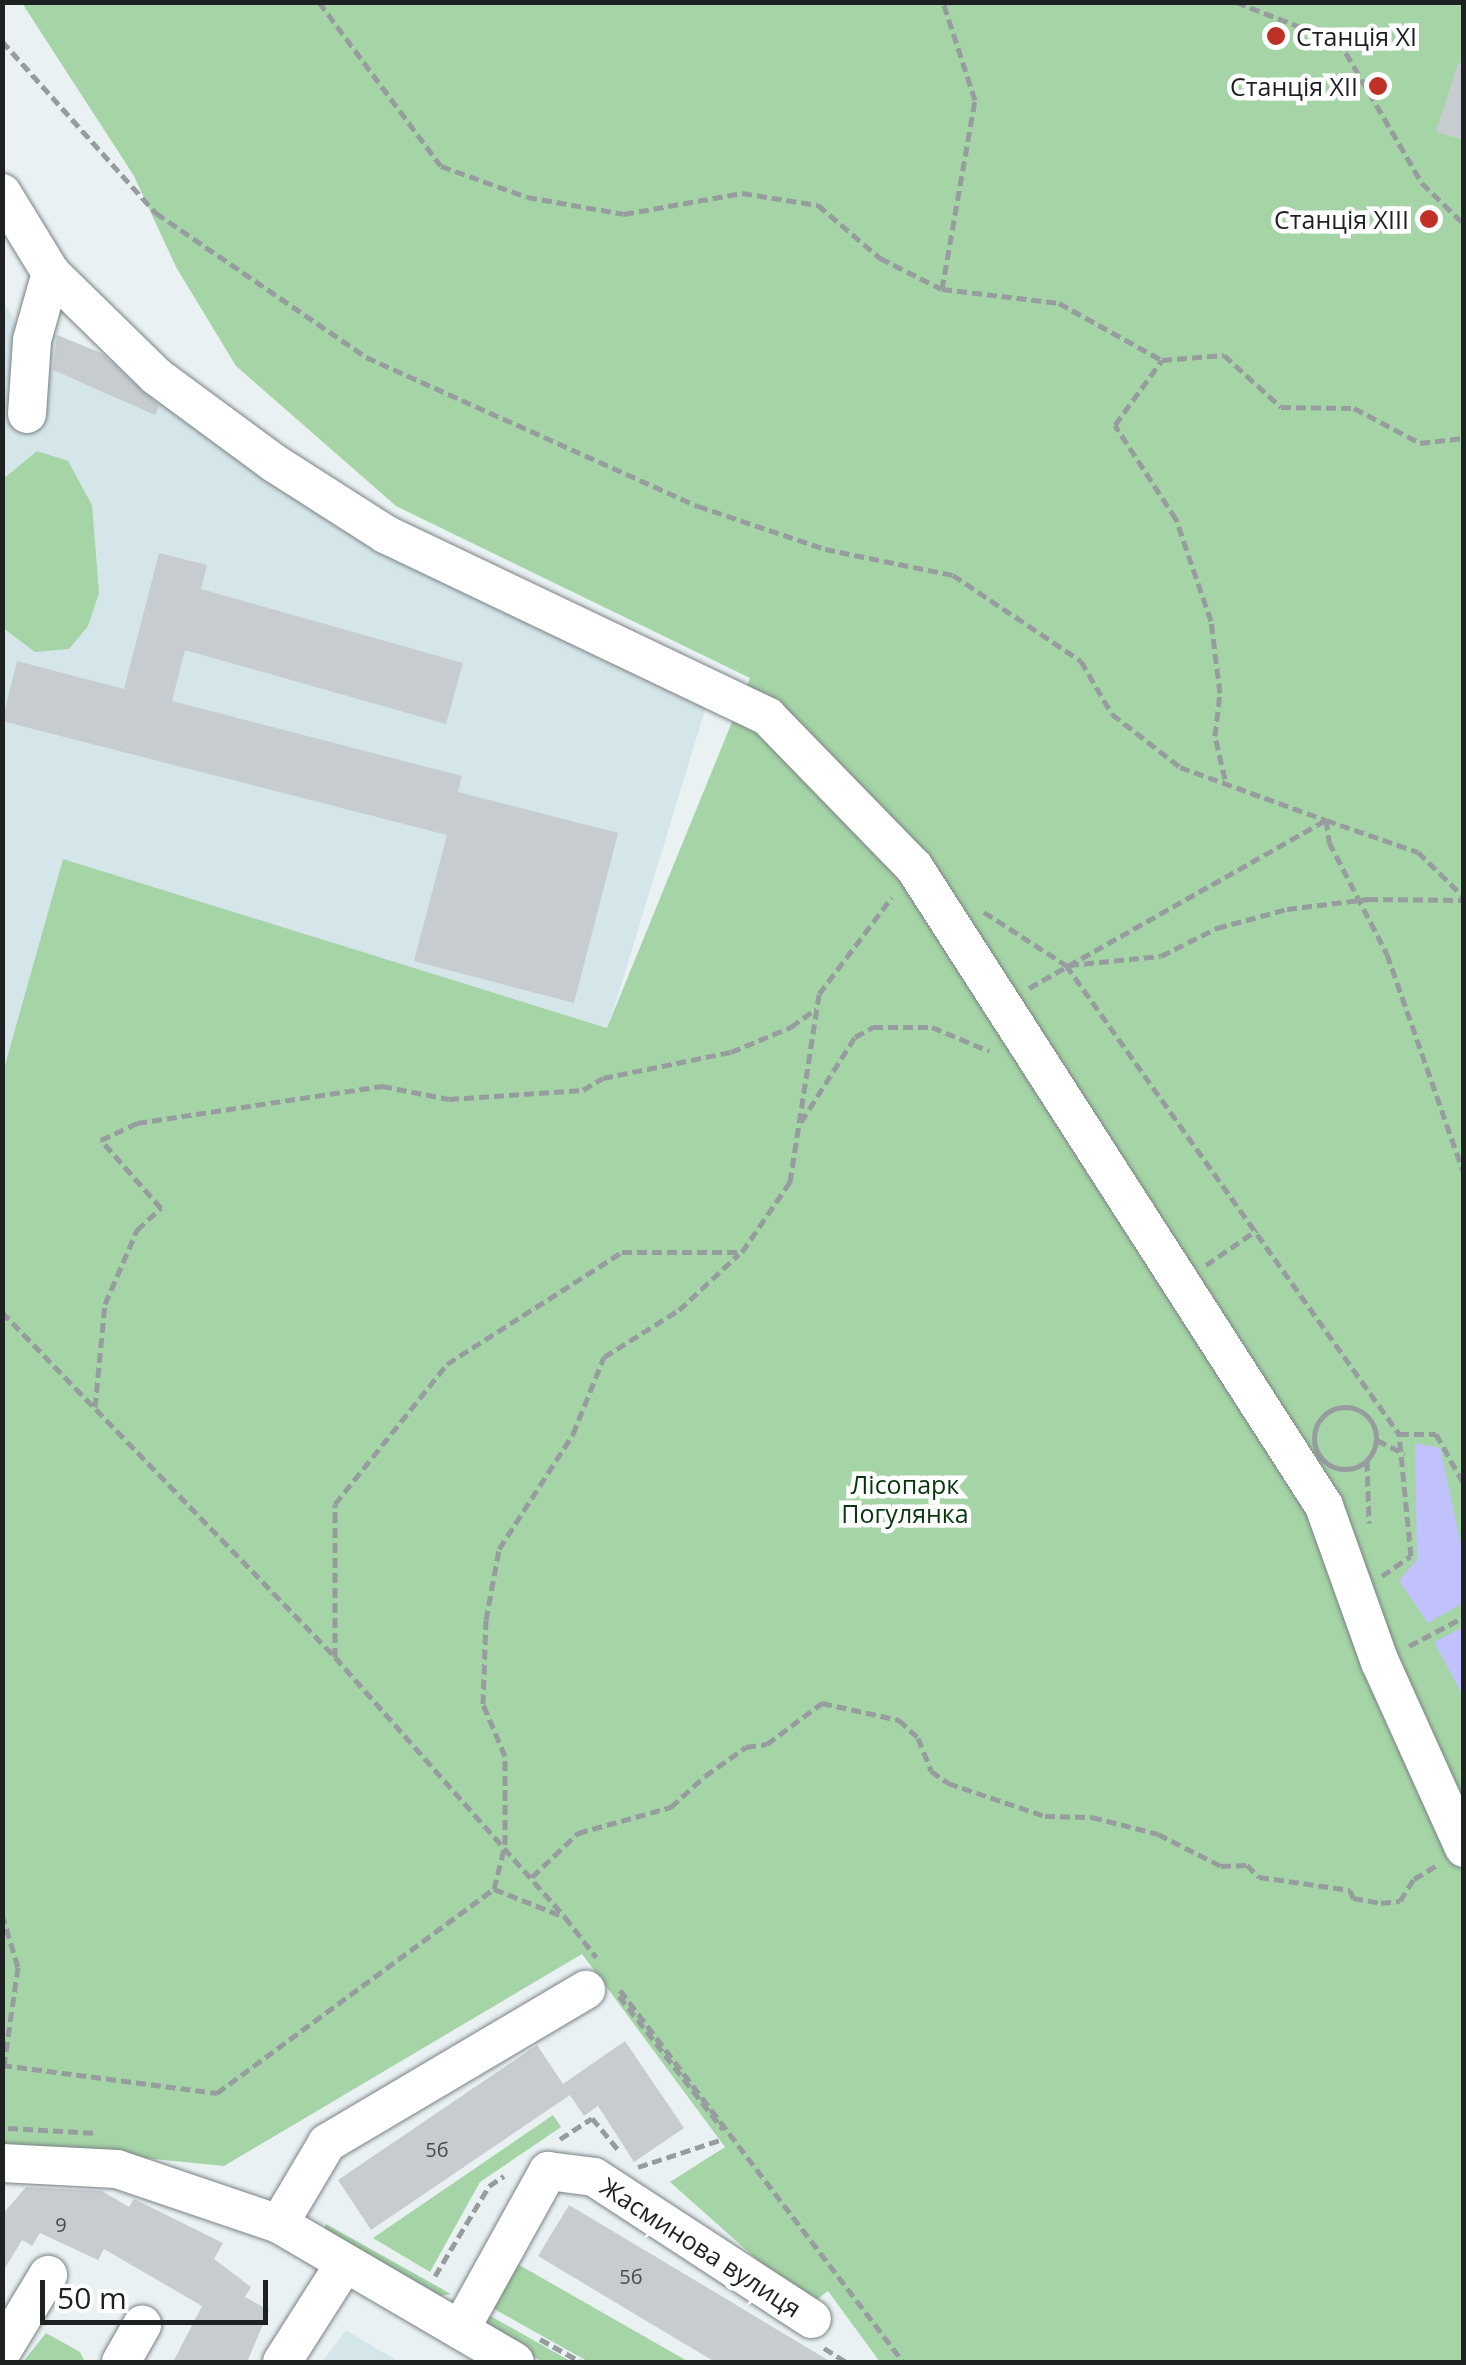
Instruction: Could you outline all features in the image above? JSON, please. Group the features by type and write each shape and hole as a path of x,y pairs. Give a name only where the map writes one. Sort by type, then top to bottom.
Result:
{"street":[{"path":"2,194 51,273 156,376 331,502 385,534 768,717 914,866 1375,1582 1456,1855"},
{"path":"28,414 32,340 51,273"},
{"path":"280,2224 327,2143 600,1978"},
{"path":"2,2163 116,2169 280,2224 515,2362"},
{"name":"Жасминова вулиця","path":"460,2330 548,2171 594,2176 812,2319"},
{"path":"282,2362 345,2263"},
{"path":"2,2351 48,2276"},
{"path":"121,2362 142,2325"}],"path":[{"path":"319,2 441,166 527,197 624,214 742,192 818,205 880,258 942,290 1059,302 1162,360 1224,355 1281,407 1354,408 1420,443 1464,438"},
{"path":"942,290 976,100 943,2"},
{"path":"1236,2 1321,35 1346,53 1422,182 1464,224"},
{"path":"2,41 156,213 366,357 698,506 826,549 953,576 1081,661 1112,714 1180,767 1226,779 1418,852 1464,898"},
{"path":"1162,360 1116,425 1176,519 1212,622 1220,692 1215,736 1226,779"},
{"path":"1002,1005 1066,965 1326,820"},
{"path":"1326,820 1329,842 1387,954 1464,1174"},
{"path":"2,1914 18,1967 3,2065 218,2093 494,1889 504,1845 505,1756 483,1704 486,1620 499,1548 574,1434 604,1357 679,1310 742,1252 790,1182 818,994 914,866"},
{"path":"1066,965 1113,966 1160,956 1249,918 1360,900 1464,898"},
{"path":"975,906 1066,965 1399,1434 1405,1454 1410,1556 1375,1582"},
{"path":"95,1407 105,1304 138,1230 160,1208 101,1140 138,1123 382,1086 449,1098 583,1090 603,1078 731,1052 791,1028 816,1009"},
{"path":"799,1125 855,1037 873,1027 960,1034 996,1056"},
{"path":"1184,1281 1257,1230"},
{"path":"335,1657 335,1504 448,1364 622,1252 742,1252"},
{"path":"2,1312 335,1657 504,1845 565,1917 600,1978 732,2137"},
{"path":"1367,1461 1355,1469 1326,1464 1316,1452 1316,1426 1325,1413 1358,1409 1377,1440 1405,1454"},
{"path":"1399,1434 1436,1434 1464,1484"},
{"path":"1369,1534 1367,1461 1377,1440"},
{"path":"1395,1654 1464,1617"},
{"path":"1395,1654 1402,1629"},
{"path":"1395,1654 1418,1662"},
{"path":"532,1878 578,1832 671,1807 718,1766 746,1747 767,1744 822,1704 899,1720 918,1738 931,1772 948,1782 1045,1816 1092,1818 1158,1834 1221,1866 1247,1865 1260,1877 1350,1890 1353,1898 1381,1903 1400,1901 1414,1880 1456,1855"},
{"path":"494,1889 565,1917"},
{"path":"600,1978 612,1986 732,2137 902,2362"}],"shaded area":[{"path":"3,301 24,337 50,332 138,369 163,395 708,700 608,1028 63,860 3,1072"},
{"path":"346,2330 399,2362 322,2362"}],"green space":[{"name":"Лісопарк Погулянка","path":"22,3 1463,3 1463,2362 880,2362 828,2291 809,2306 670,2182 725,2147 582,1954 224,2166 2,2144 3,1072 63,859 607,1028 750,678 396,506 236,366 176,267 134,176"},
{"path":"37,451 68,461 92,505 99,593 88,626 69,649 35,652 3,628 2,480"},
{"path":"553,2115 561,2127 480,2182 430,2272 373,2238"},
{"path":"326,2224 451,2294 430,2298 321,2236"},
{"path":"514,2262 689,2362 589,2362 489,2306"},
{"path":"480,2310 572,2362 543,2362 482,2327"},
{"path":"46,2333 80,2352 85,2362 23,2362"}],"water":[{"path":"1415,1443 1440,1448 1463,1553 1463,1603 1428,1623 1399,1581 1417,1559"},
{"path":"1464,1627 1463,1696 1434,1642"}],"building":[{"path":"1458,63 1464,64 1464,140 1436,132"},
{"path":"57,335 101,353 159,406 155,415 53,370"},
{"path":"159,553 207,565 201,589 463,663 446,724 185,650 172,701 462,776 458,792 618,833 574,1003 414,961 447,835 2,721 17,661 124,689"},
{"path":"625,2041 684,2128 634,2162 598,2106 584,2116 570,2095 371,2230 338,2180 537,2045 563,2084"},
{"path":"26,2187 102,2191 129,2207 134,2199 223,2243 214,2259 251,2287 245,2297 269,2310 247,2362 173,2362 202,2306 104,2249 98,2260 40,2233 32,2246 22,2240 2,2273 2,2215"},
{"path":"569,2205 831,2362 715,2362 538,2256"}],"place":[{"name":"Cтанція XI","path":"1276,36"},
{"name":"Cтанція XII","path":"1378,86"},
{"name":"Cтанція XIII","path":"1429,219"}]}
